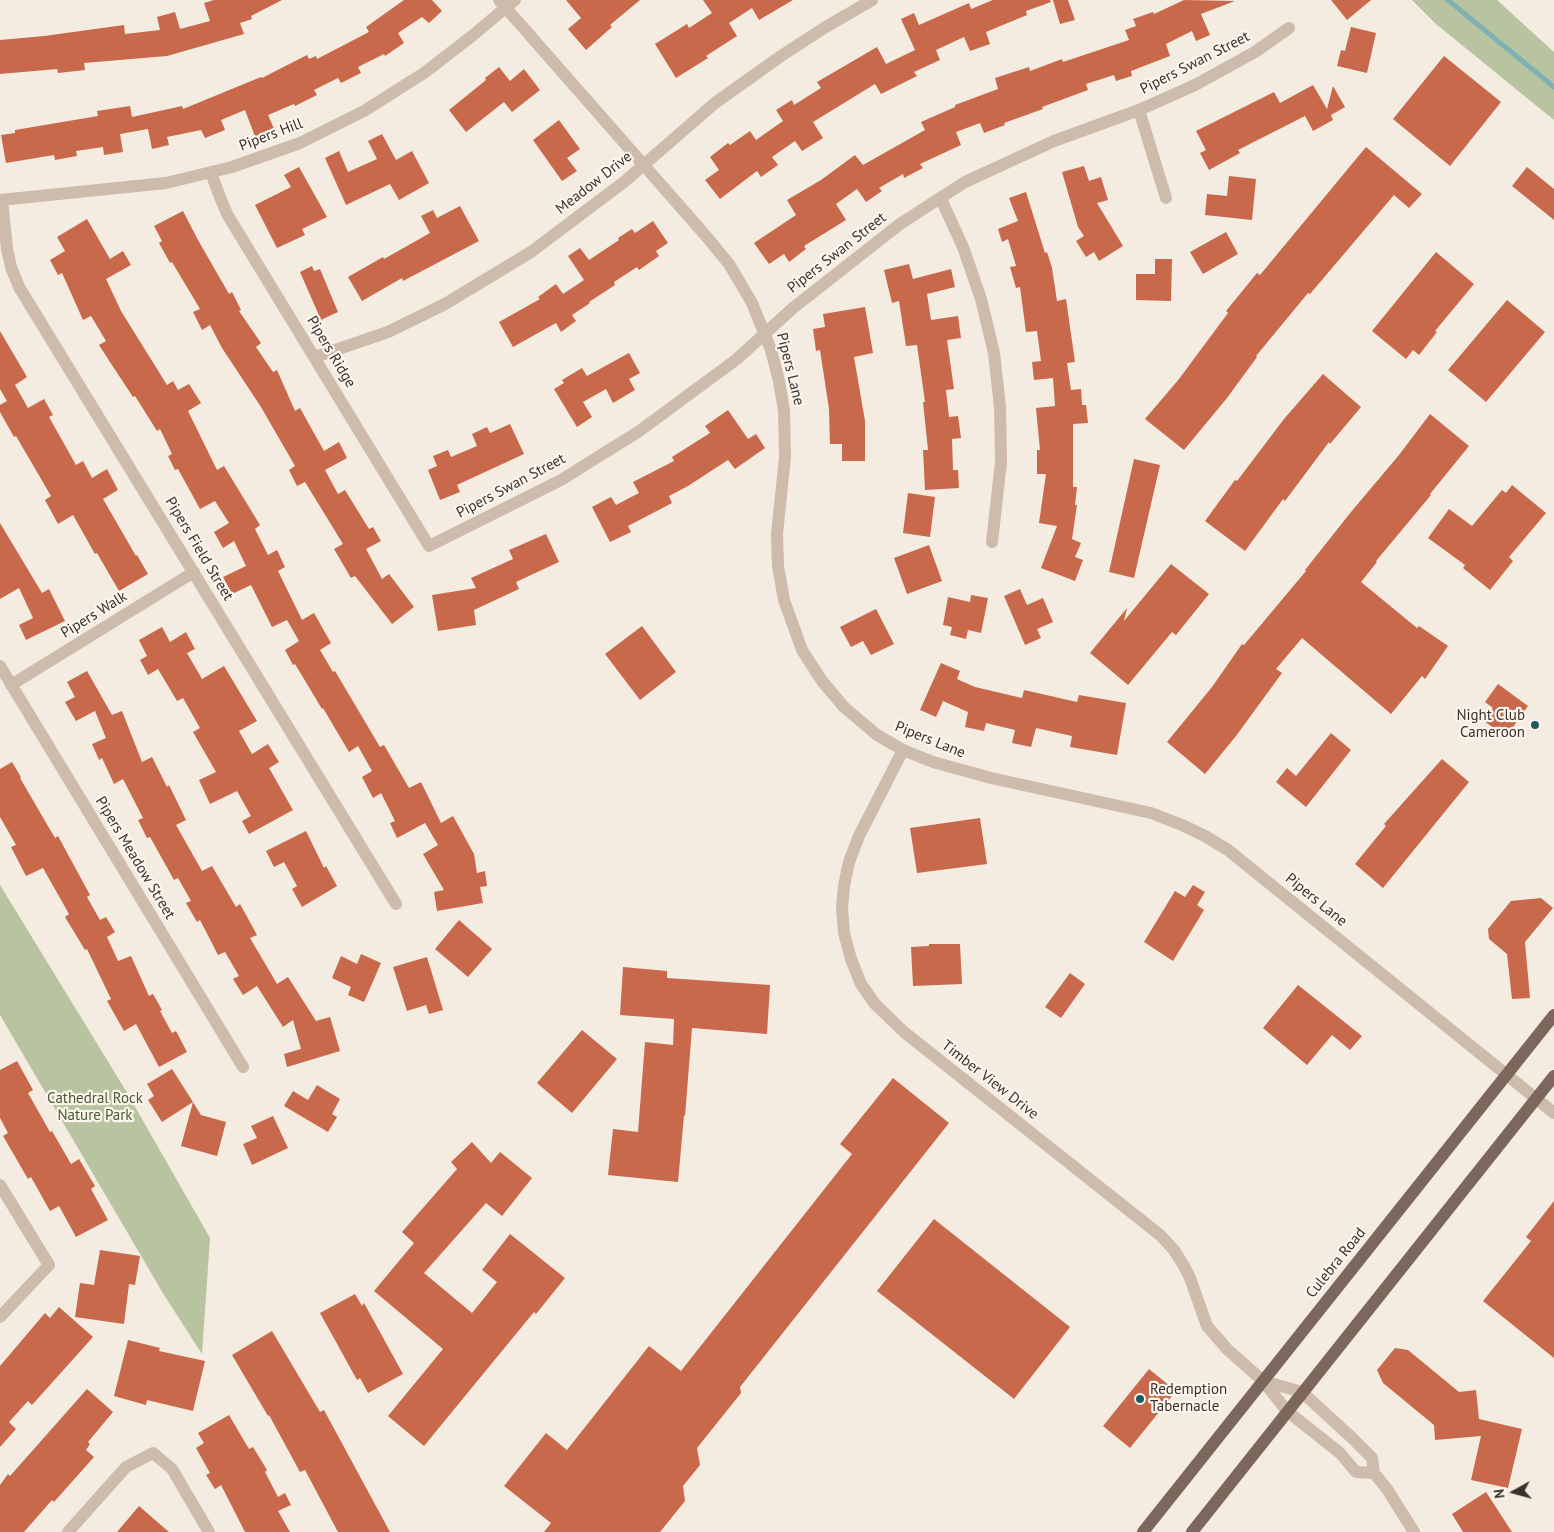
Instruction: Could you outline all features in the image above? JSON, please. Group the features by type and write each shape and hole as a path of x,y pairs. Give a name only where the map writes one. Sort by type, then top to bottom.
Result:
{"main road":[{"name":"Culebra Road","path":"1143,1532 1554,1015"},
{"path":"1192,1532 1554,1076"}],"street":[{"name":"Meadow Drive","path":"315,357 388,332 445,304 531,252 624,182 698,116 761,69 824,28 872,0"},
{"name":"Pipers Lane","path":"506,3 729,264 752,302 765,333 779,381 785,424 785,457 777,550 780,583 789,618 802,650 811,666 834,696 866,728 882,738 903,750 948,767 1151,813 1205,836 1228,850 1554,1113"},
{"name":"Pipers Hill","path":"1,200 166,182 232,167 300,143 364,111 424,73 506,3"},
{"name":"Pipers Swan Street","path":"429,546 561,480 630,436 737,359 793,308 900,224 965,182 1054,141 1139,110 1204,80 1255,52 1289,28"},
{"path":"1139,110 1166,198"},
{"name":"Pipers Ridge","path":"212,172 227,214 429,546"},
{"path":"941,199 963,248 981,299 994,353 1000,407 1001,462 992,542"},
{"name":"Pipers Field Street","path":"1,200 10,267 19,287 396,904"},
{"name":"Pipers Walk","path":"12,685 194,572"},
{"name":"Pipers Meadow Street","path":"0,666 243,1067"},
{"name":"Timber View Drive","path":"903,750 859,836 849,862 844,886 842,908 844,933 851,959 861,984 876,1004 904,1032 1167,1242 1178,1256 1190,1278 1207,1326 1227,1349 1264,1381 1287,1411 1340,1453 1356,1472 1374,1473"},
{"path":"0,1185 49,1265 0,1317"},
{"name":"Timber View Drive","path":"1264,1381 1302,1392 1340,1425 1372,1458 1374,1473 1387,1489 1414,1532"},
{"path":"68,1532 126,1467 153,1453 172,1470 209,1532"}],"green space":[{"path":"1412,0 1497,0 1554,52 1554,120 1436,24"},
{"name":"Cathedral Rock Nature Park","path":"0,885 126,1091 210,1238 202,1354 164,1295 0,1015"}],"building":[{"path":"214,0 282,0 251,16 252,19 240,23 244,34 167,56 84,63 85,70 58,73 57,69 0,74 0,40 124,25 125,34 160,30 157,17 175,12 180,29 210,21 204,3"},
{"path":"404,0 432,0 442,11 429,23 422,17 398,33 404,43 385,56 384,54 358,67 361,73 341,83 338,78 314,90 317,95 295,106 294,104 268,115 275,131 256,139 245,110 221,120 225,130 205,138 201,130 167,137 169,145 152,149 148,129 120,134 123,152 104,155 103,147 76,151 77,156 55,160 54,155 6,163 1,135 15,133 15,130 98,116 97,111 130,106 132,117 182,106 183,109 262,78 307,55 309,59 316,56 317,59 369,32 366,27"},
{"path":"566,0 640,0 610,25 612,27 586,50 568,29 581,18"},
{"path":"703,0 793,0 759,20 752,8 729,23 737,36 706,56 708,58 676,78 655,44 687,24 689,28 712,13"},
{"path":"993,0 1050,0 1051,2 1026,11 1027,15 986,32 990,44 970,51 964,37 936,50 940,60 914,72 917,76 881,94 875,84 813,122 823,138 802,151 795,141 772,157 778,165 761,177 757,171 720,199 705,180 719,170 710,157 728,143 730,145 750,131 756,140 783,121 776,110 792,100 794,105 821,88 817,82 877,47 886,64 915,50 901,19 914,13 919,25 969,3 971,9"},
{"path":"1053,0 1068,0 1075,20 1060,24"},
{"path":"1184,0 1235,1 1201,14 1210,35 1196,41 1192,31 1166,44 1170,56 1131,71 1132,76 1116,81 1114,75 1086,84 1088,90 1042,107 1043,109 1004,123 1005,125 984,133 980,123 956,132 961,145 920,164 923,168 904,178 903,174 879,188 882,191 866,202 857,189 836,204 846,220 804,246 806,249 789,262 784,254 769,264 754,243 796,215 787,200 821,180 855,155 863,165 925,130 921,122 955,107 955,105 998,89 995,78 1029,67 1030,71 1062,59 1063,62 1129,40 1125,30 1136,26 1133,19 1153,12 1154,14"},
{"path":"1331,0 1371,0 1347,20"},
{"path":"1351,27 1376,33 1367,73 1337,66 1341,50 1345,51"},
{"path":"1444,56 1501,102 1450,166 1393,119"},
{"path":"499,67 510,81 524,69 540,90 512,112 504,102 466,132 449,110"},
{"path":"1313,85 1327,109 1333,86 1345,107 1331,115 1333,120 1313,131 1305,116 1238,150 1240,153 1209,170 1200,153 1206,150 1196,131 1274,92 1280,103"},
{"path":"559,120 580,149 567,158 577,171 562,181 533,140"},
{"path":"382,134 396,160 412,151 429,183 399,200 390,184 346,205 325,158 339,151 348,172 377,159 368,141"},
{"path":"1366,147 1422,194 1409,208 1394,195 1310,294 1308,293 1256,356 1227,398 1184,450 1145,419 1179,379 1228,313 1226,311 1257,273 1260,275"},
{"path":"1084,166 1089,181 1101,177 1108,200 1097,203 1123,246 1099,261 1094,252 1086,257 1076,241 1084,236 1078,227 1062,172"},
{"path":"299,167 327,217 302,229 305,235 277,248 255,205 291,187 284,175"},
{"path":"1527,167 1554,189 1554,220 1512,186"},
{"path":"1229,176 1256,179 1252,220 1205,215 1207,194 1227,196"},
{"path":"1026,192 1045,253 1047,252 1052,268 1057,301 1066,299 1075,362 1067,363 1071,390 1081,389 1082,405 1086,405 1088,423 1073,424 1073,487 1077,487 1075,505 1077,505 1072,539 1081,543 1075,557 1083,560 1075,581 1041,568 1057,526 1039,523 1046,474 1037,474 1037,450 1040,450 1036,408 1055,406 1053,378 1034,380 1032,362 1041,361 1037,331 1026,332 1020,287 1016,288 1010,267 1016,266 1008,239 1002,242 998,229 1018,221 1009,198"},
{"path":"460,206 479,241 403,281 402,278 362,301 348,277 430,233 421,216 433,210 437,218"},
{"path":"183,211 229,294 232,292 241,310 239,311 261,343 256,347 273,372 277,370 295,411 300,408 324,451 339,442 347,458 325,470 338,494 345,490 369,529 373,527 381,541 366,549 382,579 389,574 414,607 392,624 355,576 351,578 334,549 343,544 305,482 297,486 289,470 295,466 261,407 222,348 210,325 202,330 193,312 200,309 172,262 170,263 159,243 162,241 154,226"},
{"path":"87,219 110,259 123,251 131,265 106,279 121,311 167,385 173,381 178,390 189,384 201,403 188,411 217,470 224,466 260,525 255,529 268,555 277,550 285,567 278,571 302,620 314,613 331,643 320,650 333,672 335,671 380,747 384,745 409,788 421,782 441,823 453,816 474,854 477,873 485,871 487,886 480,887 483,903 437,911 434,892 444,890 423,854 438,845 425,823 397,838 390,823 395,821 381,793 373,798 362,777 372,771 358,746 349,752 285,650 299,641 287,620 272,627 251,585 232,594 223,577 246,566 234,541 223,548 214,532 229,523 215,501 200,509 178,469 175,470 168,456 172,454 160,429 157,431 135,396 133,397 108,359 99,345 106,341 91,316 83,320 62,273 58,275 50,260 65,251 57,237"},
{"path":"653,221 668,243 656,251 659,256 639,270 637,267 614,282 615,285 572,315 576,321 561,332 556,323 513,347 499,322 540,299 538,297 556,284 563,294 584,280 568,256 580,248 589,260 632,229 635,233"},
{"path":"1226,232 1238,254 1203,274 1190,252"},
{"path":"1436,252 1474,284 1435,331 1437,332 1419,355 1413,350 1406,359 1372,331"},
{"path":"1155,259 1172,259 1171,301 1136,300 1136,274 1155,274"},
{"path":"909,264 913,279 951,269 955,287 927,294 931,320 958,316 961,338 947,340 954,389 946,390 949,417 958,416 961,438 952,439 953,470 958,470 959,488 925,490 923,450 928,450 923,402 925,402 917,345 906,346 899,301 892,303 884,270"},
{"path":"312,266 314,271 320,269 338,312 321,320 300,272"},
{"path":"1507,300 1545,332 1486,402 1448,370"},
{"path":"865,307 873,353 854,357 865,421 865,461 842,461 842,444 830,444 829,409 820,350 816,351 813,329 825,327 823,314"},
{"path":"0,331 27,377 15,385 28,408 44,399 53,415 49,417 76,465 83,461 92,478 107,469 118,490 103,499 148,574 119,591 73,515 58,524 45,500 51,496 0,412 0,405 7,401 0,389"},
{"path":"629,353 640,373 629,379 635,390 613,403 606,389 583,402 592,417 577,427 554,389 564,383 562,380 582,368 587,376"},
{"path":"1323,374 1361,407 1330,444 1329,442 1285,501 1283,499 1245,551 1205,521 1235,480 1237,481 1284,419"},
{"path":"728,410 748,439 756,434 765,448 735,469 728,460 669,496 672,503 628,526 631,532 610,542 592,507 611,497 616,505 639,493 633,482 674,461 672,457 710,433 705,426"},
{"path":"1430,414 1469,446 1361,582 1417,628 1419,626 1448,646 1425,679 1422,676 1391,714 1302,638 1276,669 1282,673 1236,736 1205,774 1167,742 1212,687 1242,644 1244,645 1306,571"},
{"path":"510,424 524,454 457,485 460,492 440,500 428,470 437,466 433,456 448,450 451,457 477,446 472,434 487,427 490,433"},
{"path":"1134,459 1160,465 1134,578 1109,572"},
{"path":"1512,485 1546,513 1509,557 1513,561 1490,590 1463,568 1465,565 1428,538 1449,509 1472,526 1502,490 1506,493"},
{"path":"908,493 935,497 930,537 903,533"},
{"path":"0,523 42,593 49,589 65,621 26,640 19,625 33,618 19,588 0,599"},
{"path":"546,534 559,562 516,582 519,589 474,610 476,625 438,631 432,595 476,588 471,578 513,559 509,550"},
{"path":"929,545 942,581 907,594 894,558"},
{"path":"1171,564 1209,594 1176,635 1172,632 1128,685 1090,653 1127,608 1124,621"},
{"path":"1020,589 1027,605 1043,598 1053,622 1037,629 1041,638 1025,645 1004,596"},
{"path":"971,595 988,598 981,633 968,630 966,639 950,635 952,627 943,625 948,597 970,602"},
{"path":"876,609 894,644 871,655 863,641 851,647 840,627"},
{"path":"642,626 676,672 640,700 605,654"},
{"path":"162,627 170,642 186,632 195,649 187,653 202,679 224,666 257,721 239,731 252,754 268,744 279,762 269,768 293,810 249,834 242,821 251,816 237,791 210,804 199,780 216,772 193,732 200,728 183,698 177,701 158,669 148,675 140,660 147,656 139,640"},
{"path":"941,663 960,671 957,679 975,687 1022,698 1024,690 1077,702 1079,695 1126,703 1117,755 1070,747 1072,736 1036,728 1031,747 1012,743 1015,730 986,723 984,731 965,727 968,712 943,701 936,717 920,710"},
{"path":"87,671 112,715 122,711 142,762 152,757 167,787 169,785 186,820 176,825 202,871 212,866 236,907 240,904 257,935 250,938 277,984 288,977 316,1021 330,1017 340,1051 287,1067 284,1054 301,1049 293,1020 283,1027 257,986 243,995 233,979 239,976 225,952 218,955 200,920 197,922 186,903 191,901 178,878 174,880 150,837 147,838 138,820 143,818 123,779 114,784 102,758 99,760 92,744 106,738 95,711 76,721 65,702 75,697 67,682"},
{"path":"1498,684 1528,706 1506,737 1484,721 1493,708 1485,702"},
{"path":"1331,733 1351,750 1306,807 1276,782 1287,768 1296,776"},
{"path":"1442,759 1469,782 1383,888 1355,864 1386,826 1384,824"},
{"path":"12,762 55,838 58,836 90,895 87,897 100,920 106,917 115,932 107,937 118,961 131,956 149,996 153,994 172,1033 176,1031 187,1052 159,1067 136,1024 124,1031 107,1001 111,999 87,949 85,950 65,917 69,914 43,868 26,876 11,847 16,845 0,817 0,769"},
{"path":"980,818 987,864 917,873 910,828"},
{"path":"306,831 324,868 326,866 337,886 302,907 292,889 297,886 284,862 274,867 266,851"},
{"path":"1193,885 1205,892 1197,905 1204,910 1173,961 1144,942 1175,891 1185,897"},
{"path":"1541,898 1553,908 1525,942 1530,998 1512,999 1507,954 1489,939 1488,929 1511,901"},
{"path":"459,920 492,949 468,977 435,949"},
{"path":"929,944 960,944 962,984 913,986 911,947 929,946"},
{"path":"361,954 381,963 364,1002 348,995 351,987 332,978 341,956 357,964"},
{"path":"427,957 443,1010 429,1014 426,1005 407,1011 393,967"},
{"path":"623,967 667,971 667,978 770,985 767,1034 692,1028 678,1182 608,1175 613,1129 638,1132 645,1042 673,1045 674,1019 620,1015"},
{"path":"1070,973 1085,984 1061,1018 1045,1007"},
{"path":"1298,985 1362,1036 1350,1050 1332,1035 1307,1065 1263,1028"},
{"path":"582,1030 617,1059 572,1113 537,1083"},
{"path":"17,1061 33,1090 28,1093 50,1132 52,1131 71,1164 79,1159 95,1186 91,1189 108,1220 76,1237 59,1206 50,1211 31,1177 28,1179 3,1136 8,1133 0,1118 0,1070"},
{"path":"172,1069 193,1102 162,1122 148,1100 154,1096 147,1084"},
{"path":"893,1078 949,1123 740,1387 741,1393 697,1448 700,1465 683,1486 685,1501 660,1532 544,1532 551,1523 504,1486 546,1433 567,1450 649,1346 681,1371 852,1154 840,1144"},
{"path":"317,1085 340,1099 332,1114 337,1117 328,1132 284,1106 293,1091 308,1100"},
{"path":"193,1102 201,1115 226,1122 217,1156 181,1146"},
{"path":"273,1116 288,1148 252,1165 243,1144 257,1138 251,1126"},
{"path":"472,1142 491,1163 500,1152 532,1178 502,1216 486,1203 424,1273 472,1313 497,1282 482,1270 510,1234 565,1278 536,1314 534,1312 424,1446 388,1416 443,1349 374,1291 414,1243 402,1232 457,1169 451,1162"},
{"path":"1554,1201 1554,1358 1483,1301 1531,1241 1526,1237"},
{"path":"934,1219 1070,1327 1014,1399 877,1291"},
{"path":"100,1250 140,1256 135,1285 129,1284 124,1324 75,1317 80,1283 94,1285"},
{"path":"355,1294 362,1306 364,1303 403,1374 368,1393 360,1378 357,1380 320,1313"},
{"path":"59,1307 93,1337 32,1405 28,1401 9,1422 16,1429 0,1447 0,1366 45,1313 50,1318"},
{"path":"272,1331 320,1412 324,1410 390,1532 338,1532 305,1470 300,1472 269,1415 232,1355"},
{"path":"128,1340 160,1348 159,1351 205,1361 193,1411 147,1400 146,1405 114,1396"},
{"path":"1395,1348 1408,1350 1459,1392 1476,1390 1479,1419 1522,1429 1508,1488 1471,1480 1481,1436 1435,1440 1434,1425 1383,1383 1377,1370"},
{"path":"1149,1369 1176,1391 1130,1448 1103,1426"},
{"path":"87,1389 113,1412 88,1442 90,1444 86,1450 94,1457 24,1532 0,1532 0,1485"},
{"path":"229,1415 249,1449 253,1447 267,1470 265,1472 278,1497 285,1493 291,1505 278,1511 290,1532 245,1532 221,1485 215,1489 206,1475 210,1473 196,1448 204,1443 198,1433"},
{"path":"1486,1492 1512,1532 1463,1532 1452,1514"},
{"path":"139,1506 169,1532 117,1532"}],"waterway":[{"path":"1448,0 1554,87"}],"place":[{"name":"Night Club Cameroon","path":"1535,725"},
{"name":"Redemption Tabernacle","path":"1140,1399"}]}
